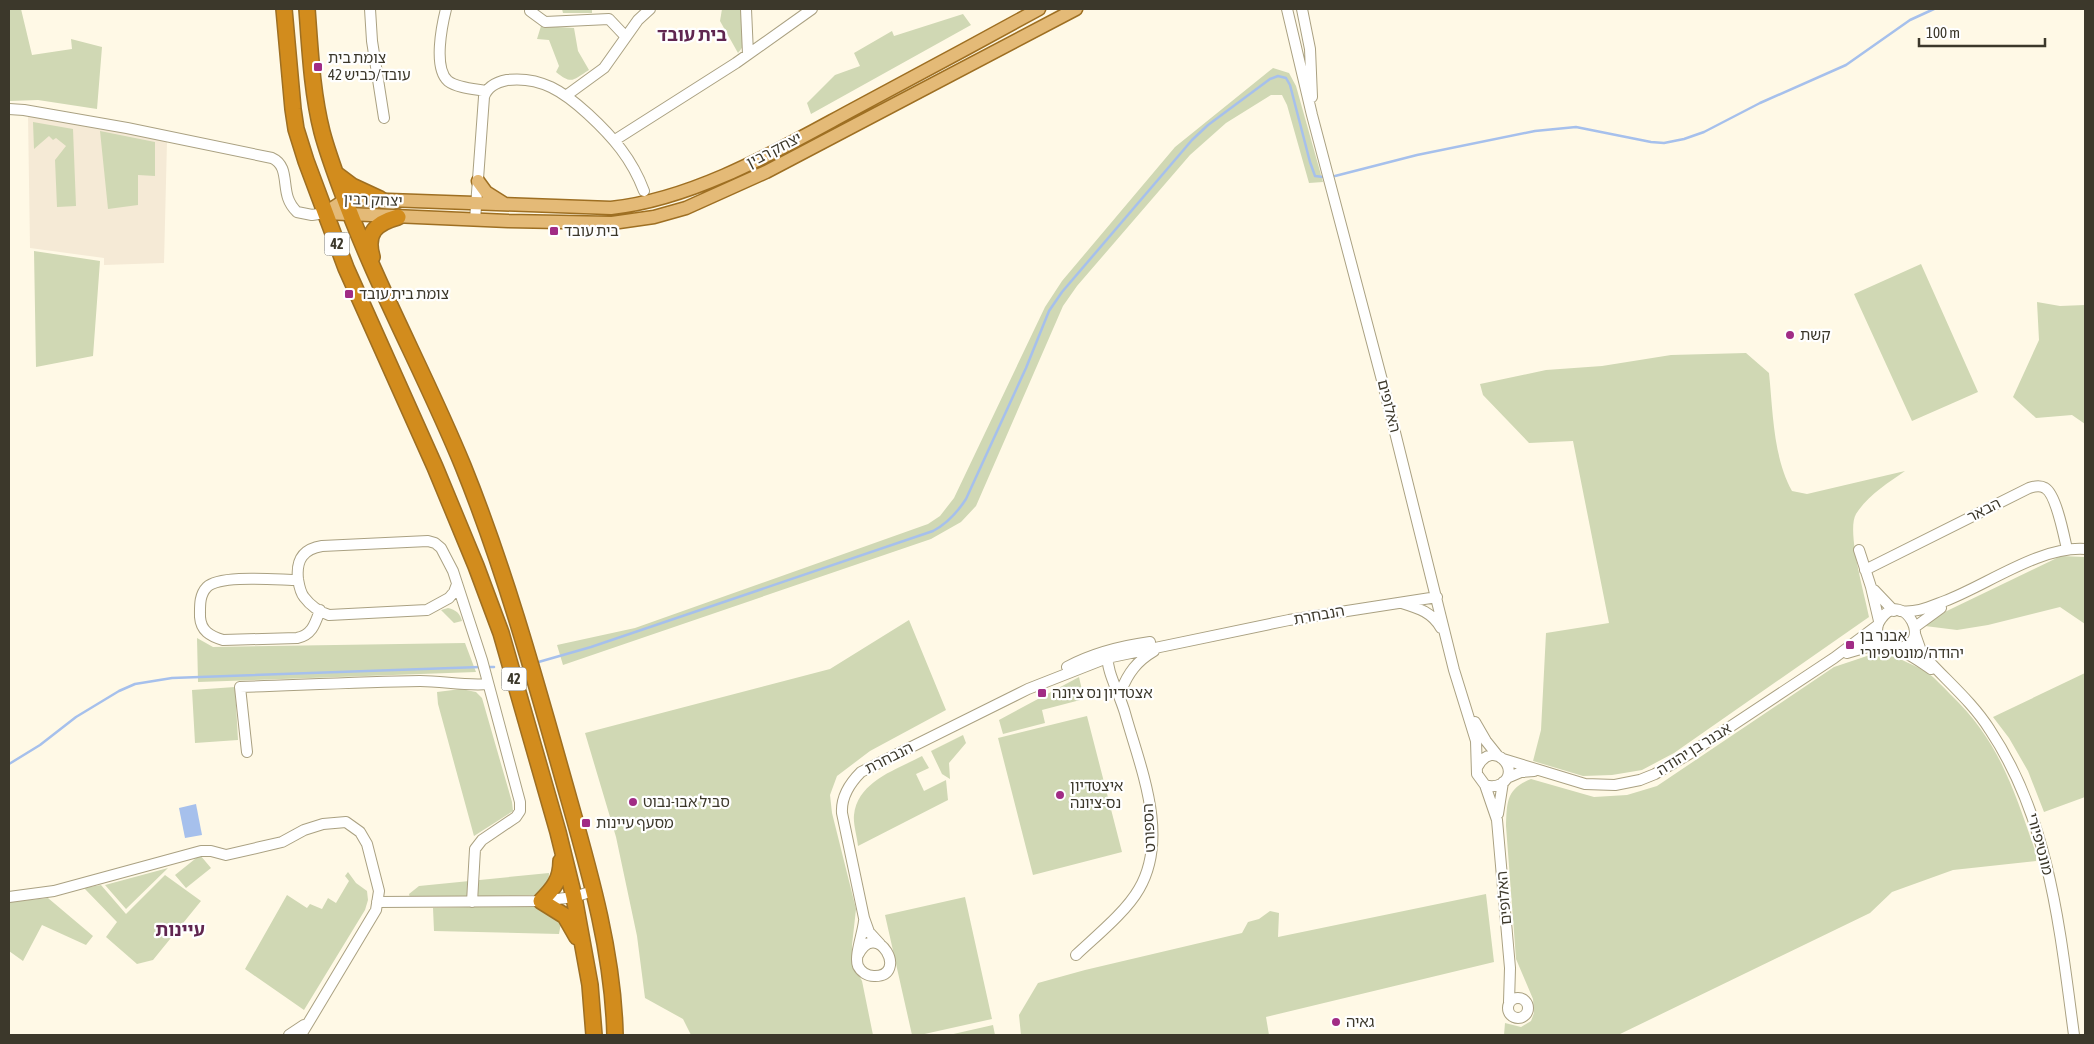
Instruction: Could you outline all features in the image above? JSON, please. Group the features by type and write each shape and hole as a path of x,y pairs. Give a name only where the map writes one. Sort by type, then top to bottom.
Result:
{"highway":[{"name":"42","path":"284,9 287,58 296,129 325,213 357,293 435,466 501,633 558,832 574,897 590,985 594,1035"},
{"name":"42","path":"307,9 316,105 322,133 344,200 380,285 462,466 502,572 522,635 599,914 610,980 614,1035"},
{"path":"335,173 352,186 380,198"},
{"path":"380,285 370,249 372,232 382,222 398,217"},
{"path":"558,832 561,869 559,879 555,887 541,900 564,916 570,923 584,950"}],"main road":[{"name":"יצחק רבין","path":"325,213 344,200 380,198 507,206 611,208 631,206 678,193 786,146 1039,9"},
{"name":"יצחק רבין","path":"325,213 350,216 612,223 654,217 686,208 766,172 1076,9"},
{"path":"478,181 486,192 507,206"}],"street":[{"path":"370,9 372,41 384,118"},
{"path":"446,9 440,44 444,76 454,84 486,91 502,81 520,79 543,83 567,96 616,140 632,163 644,191"},
{"path":"567,96 604,68 638,20 650,9"},
{"path":"746,9 748,54"},
{"path":"616,140 748,54 812,9"},
{"name":"האלופים","path":"1287,9 1312,115 1384,384 1437,597 1444,634 1476,742 1478,766"},
{"name":"האלופים","path":"1302,9 1310,49 1312,115"},
{"path":"530,11 545,22 610,19 626,38"},
{"path":"476,220 483,105 486,91"},
{"path":"9,109 117,126 272,158 278,161 282,167 288,198 297,212 312,215 325,213"},
{"name":"הבאר","path":"1865,570 2029,488 2037,486 2044,487 2052,499 2067,549"},
{"path":"457,584 454,592 444,600 429,610 421,612 330,614 320,610 304,598 301,593 297,571 300,559 310,549 322,546 420,541 435,543 441,548 450,562 483,662 520,807 516,816 482,840 474,849 472,902"},
{"path":"1878,623 1883,616 1897,611 1920,611 1961,595 2037,558 2067,549 2085,549"},
{"path":"1859,550 1871,587 1879,637 1890,647 1904,647 1913,639 1915,631 1932,613 1961,595"},
{"path":"298,580 223,580 215,582 201,596 200,620 203,628 212,636 223,640 304,637 310,632 320,610"},
{"path":"1871,587 1897,611 1910,617 1915,631"},
{"name":"הנבחרת","path":"1028,690 1080,660 1161,647 1289,620 1437,597"},
{"path":"444,600 458,602 466,608"},
{"path":"1399,602 1422,609 1438,622 1444,634"},
{"name":"אבנר בן יהודה","path":"1500,757 1570,781 1599,786 1627,783 1655,774 1689,754 1834,658 1878,623"},
{"name":"מונטיפיורי","path":"1915,631 1921,651 1989,728 2016,774 2027,800 2043,850 2051,889 2064,955 2074,1035"},
{"name":"הנבחרת","path":"880,944 869,932 864,918 841,806 848,788 854,779 872,766 1028,690 1109,655 1157,640 1201,638"},
{"name":"אבנר בן יהודה","path":"1834,658 1871,646 1890,647"},
{"path":"1121,691 1133,667 1144,657 1161,647"},
{"name":"מונטיפיורי","path":"1890,647 1916,659 1944,678"},
{"name":"הספורט","path":"1076,956 1133,898 1146,876 1152,855 1152,828 1147,793 1112,677 1109,655"},
{"name":"הספורט","path":"1109,655 1118,671 1122,705"},
{"path":"1086,665 1097,667 1112,677"},
{"path":"247,752 240,687 419,681 452,681 473,685 488,684"},
{"name":"האלופים","path":"1462,697 1486,741 1500,757"},
{"path":"1505,780 1508,768 1500,757 1493,755 1484,758 1478,766 1479,778 1485,785 1494,786 1528,770 1538,770"},
{"name":"האלופים","path":"1505,780 1499,806 1498,828 1510,968 1509,1002"},
{"name":"האלופים","path":"1485,785 1493,806 1498,828"},
{"path":"9,897 54,891 201,851 211,851 226,855 282,842 304,830 346,822 364,837 379,891 376,910 301,1035"},
{"path":"377,902 541,900 574,897 593,891"},
{"name":"הנבחרת","path":"858,955 864,918"},
{"path":"875,943 880,944 890,956 889,967 882,974 871,976 858,966 858,955 864,946 875,943"},
{"name":"האלופים","path":"1510,968 1524,1000"},
{"path":"1518,998 1524,1000 1528,1006 1527,1013 1519,1019 1510,1015 1507,1009 1509,1002 1518,998"},
{"path":"289,1035 309,1019"}],"shaded area":[{"path":"28,115 167,141 164,263 104,265 104,258 30,248"}],"green space":[{"path":"9,9 21,9 32,55 72,49 71,39 102,47 97,109 38,100 9,101"},
{"path":"562,9 592,9 592,13 563,13"},
{"path":"722,9 742,9 745,44 738,53 720,21"},
{"path":"963,14 971,25 811,114 807,103 835,75 860,66 854,53 892,31 894,36"},
{"path":"541,26 574,28 578,51 589,70 572,80 566,79 556,72 559,66 549,40 537,39"},
{"path":"1273,68 1289,73 1296,86 1323,182 1309,183 1287,105 1282,95 1271,95 1226,123 1190,155 1077,286 1063,306 976,506 961,522 931,539 563,665 557,645 635,628 928,524 940,516 954,498 1045,307 1062,281 1175,147"},
{"path":"33,122 73,129 76,206 57,207 55,160 66,146 56,138 53,140 49,136 34,149"},
{"path":"100,131 155,142 155,176 138,175 138,205 108,209"},
{"path":"34,251 100,261 93,356 36,367"},
{"path":"1921,264 1978,392 1912,421 1854,294"},
{"path":"2037,302 2060,306 2085,305 2085,424 2072,415 2036,418 2013,397 2039,340"},
{"path":"1746,353 1769,373 1777,449 1792,491 1807,494 1905,471 1866,501 1856,514 1854,522 1855,549 1869,617 1674,753 1642,770 1612,775 1583,776 1533,761 1541,730 1546,633 1609,623 1573,441 1529,443 1483,395 1480,384 1546,370 1602,366 1671,355"},
{"path":"2061,556 2085,557 2085,624 2060,607 1988,625 1957,630 1925,626 1926,621"},
{"path":"448,608 457,612 462,621 454,623 441,610"},
{"path":"909,620 946,710 870,751 837,776 830,795 832,813 856,909 852,963 862,981 873,1035 691,1035 683,1019 645,998 637,936 616,837 585,733 830,669"},
{"path":"197,638 213,647 465,643 476,672 198,682"},
{"path":"1887,653 1931,675 1967,712 1981,730 2004,768 2036,853 2036,861 1953,870 1892,892 1870,913 1618,1035 1504,1035 1505,1023 1521,1027 1531,1021 1534,1013 1533,999 1516,959 1506,826 1508,803 1512,792 1517,787 1531,779 1594,797 1627,795 1657,786 1834,667 1873,654"},
{"path":"2085,673 2085,797 2044,812 2028,771 2009,738 1993,717"},
{"path":"1079,677 1084,699 1042,710 1045,723 1003,734 999,720"},
{"path":"235,687 238,740 195,743 192,690"},
{"path":"461,689 476,692 482,698 513,811 474,836 438,704 437,692"},
{"name":"איצטדיון נס-ציונה","path":"1087,716 1122,852 1033,875 998,738"},
{"path":"963,735 966,743 949,763 950,779 942,774 931,751"},
{"path":"922,756 929,768 916,774 924,791 946,780 948,800 858,846 854,815 857,803 863,793 880,778"},
{"path":"200,855 211,868 186,888 175,875"},
{"path":"168,868 126,909 105,885"},
{"path":"348,872 356,883 367,891 368,900 365,910 304,1010 245,969 287,895 307,908 310,904 322,909 328,898 336,903 349,881 345,876"},
{"path":"549,873 546,886 535,895 410,898 409,894 419,886"},
{"path":"165,875 201,901 153,960 137,964 106,937 117,922 84,888 101,885 126,914"},
{"path":"1486,894 1494,962 1266,1017 1269,1035 1021,1035 1019,1015 1038,983 1242,933 1248,922 1259,919 1270,911 1279,913 1278,937"},
{"path":"965,897 992,1019 920,1035 912,1035 885,915"},
{"path":"48,898 93,936 86,945 42,925 23,961 9,951 9,902"},
{"path":"534,905 561,923 559,934 434,931 433,908"},
{"path":"993,1025 995,1035 949,1035"}],"water":[{"path":"196,804 202,835 185,838 179,808"}],"waterway":[{"path":"1335,176 1417,155 1535,131 1576,127 1651,142 1664,143 1684,139 1704,132 1760,103 1846,65 1910,20 1934,9"},
{"path":"535,663 591,647 933,531 943,525 956,513 966,499 1026,368 1049,311 1062,292 1192,140 1208,125 1270,79 1278,76 1286,78 1290,85 1315,176 1323,177"},
{"path":"9,764 40,745 76,717 119,691 135,684 172,678 480,667"},
{"path":"486,667 494,667"}],"place":[{"name":"צומת בית עובד/כביש 42","path":"318,67"},
{"name":"בית עובד","path":"554,231"},
{"name":"צומת בית עובד","path":"349,294"},
{"name":"קשת","path":"1790,335"},
{"name":"אבנר בן יהודה/מונטיפיורי","path":"1850,645"},
{"name":"אצטדיון נס ציונה","path":"1042,693"},
{"name":"איצטדיון נס-ציונה","path":"1060,795"},
{"name":"סביל אבו-נבוט","path":"633,802"},
{"name":"מסעף עיינות","path":"586,823"},
{"name":"גאיה","path":"1336,1022"}],"district":[{"name":"בית עובד","path":"692,35"},
{"name":"עיינות","path":"180,930"}]}
